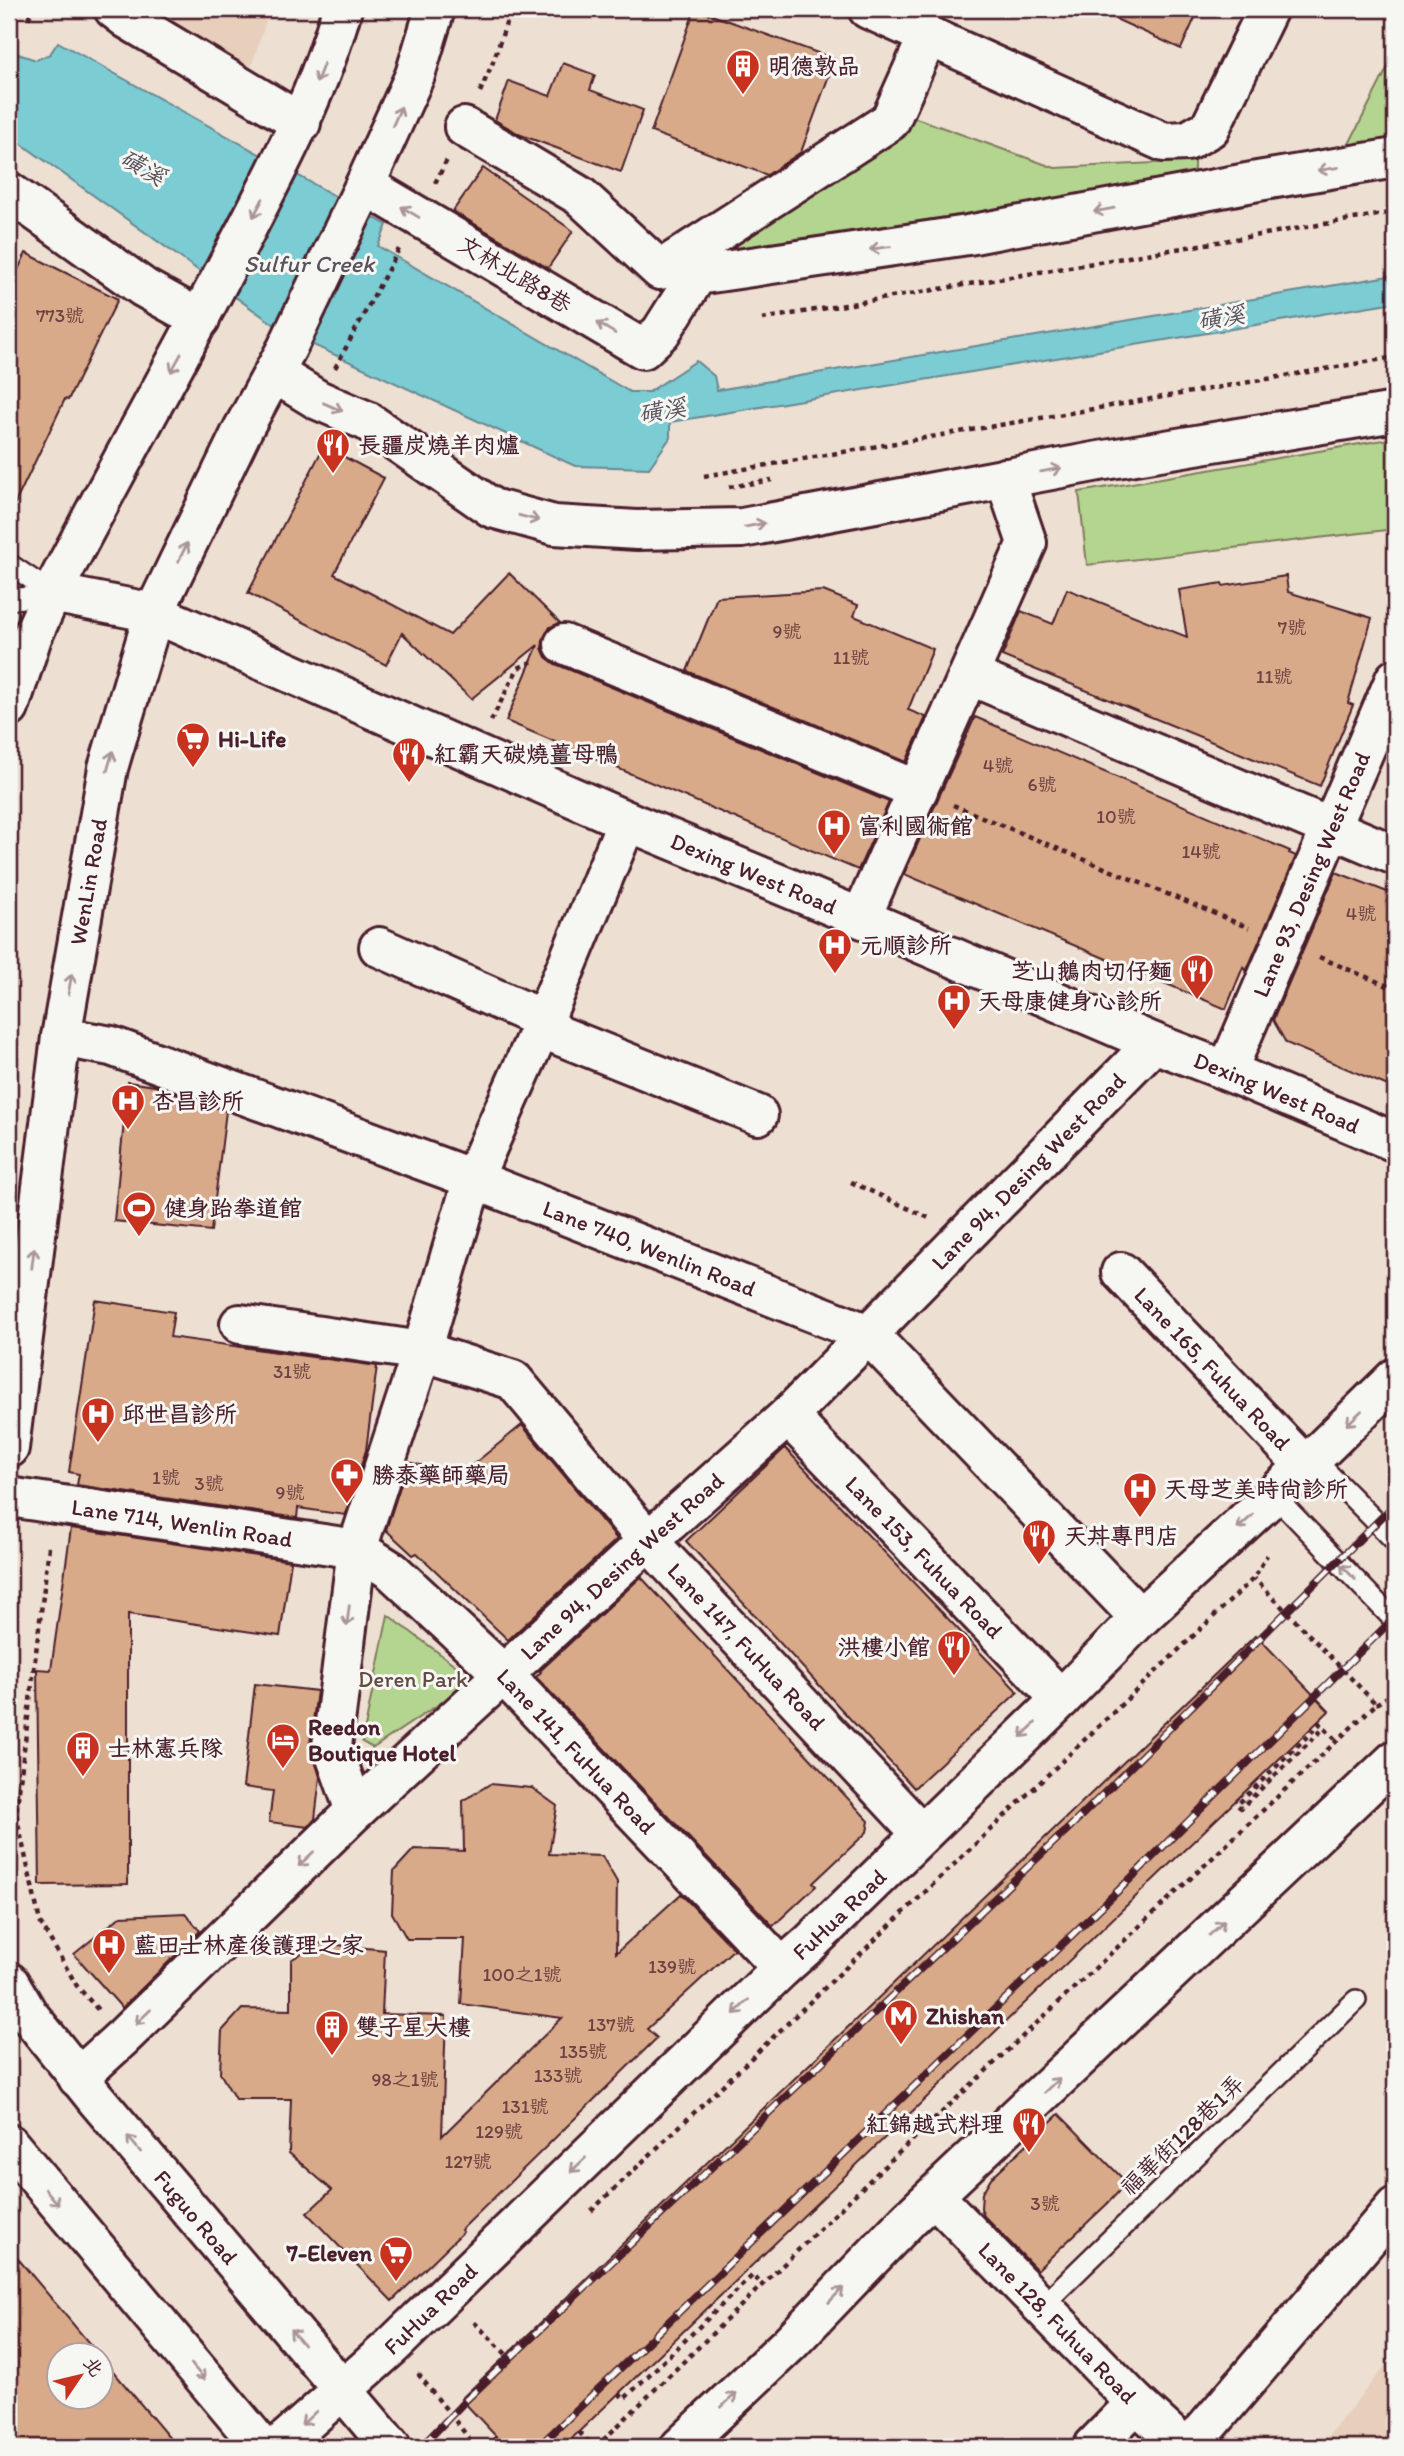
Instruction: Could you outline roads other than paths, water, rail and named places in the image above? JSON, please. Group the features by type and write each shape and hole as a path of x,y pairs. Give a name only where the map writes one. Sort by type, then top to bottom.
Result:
{"street":[{"path":"114,9 295,135"},
{"path":"9,708 32,637 52,593 201,319 295,135 335,34 342,9"},
{"name":"WenLin Road","path":"9,1448 61,1037 108,768 155,613 361,192 415,75 435,9"},
{"path":"868,9 1164,142 1187,141 1210,128 1268,9"},
{"path":"464,127 580,196 660,270 890,121 928,36"},
{"name":"文林北路8巷","path":"361,192 643,349 660,331 696,275 968,235 1395,158"},
{"path":"9,192 145,288 201,319"},
{"path":"280,361 318,400 367,421 492,508 554,525 637,530 742,528 1004,478 1395,412"},
{"path":"862,918 1027,543 1004,478"},
{"name":"Dexing West Road","path":"52,593 155,613 627,821 1395,1142"},
{"path":"564,644 918,790"},
{"path":"969,675 1395,855"},
{"name":"Lane 93, Desing West Road","path":"1227,1071 1395,679"},
{"path":"355,1811 331,1746 357,1549 422,1350 473,1179 544,1020 627,821"},
{"path":"379,947 544,1020 558,1035 758,1115"},
{"name":"Lane 740, Wenlin Road","path":"61,1037 111,1046 473,1179 868,1334 1140,1618"},
{"name":"Lane 94, Desing West Road","path":"78,2078 355,1811 788,1416 1154,1043"},
{"name":"Lane 165, Fuhua Road","path":"1121,1272 1309,1462"},
{"name":"Lane 147, FuHua Road","path":"240,1324 422,1350 513,1380 648,1541 921,1833"},
{"name":"FuHua Road","path":"278,2447 340,2389 392,2346 1061,1699 1140,1618 1391,1390"},
{"name":"Lane 153, Fuhua Road","path":"788,1416 1061,1699"},
{"name":"Lane 714, Wenlin Road","path":"9,1497 357,1549"},
{"name":"Lane 141, FuHua Road","path":"357,1549 392,1571 503,1674 782,1968"},
{"path":"680,2447 789,2344 934,2196 1395,1760"},
{"name":"Fuguo Road","path":"9,1982 28,2014 78,2078 391,2447"},
{"path":"9,2144 262,2447"},
{"name":"Lane 128, Fuhua Road","path":"934,2196 1136,2403 1184,2447"},
{"path":"1190,2447 1395,2207"},
{"path":"1093,2447 1136,2403"}],"lane":[{"path":"9,564 52,593"},
{"path":"9,600 52,593"},
{"path":"1309,1462 1395,1541"},
{"path":"1274,1495 1395,1620"},
{"name":"福華街128巷1弄","path":"1042,2305 1356,2000"}],"water":[{"name":"Sulfur Creek","path":"58,42 387,225 378,246 630,392 649,392 696,361 714,376 717,390 1395,275 1395,302 670,422 670,438 649,468 575,466 283,331 9,135 9,51 36,60 50,54"}],"railway":[{"path":"421,2447 466,2400 1071,1826 1395,1504"},
{"path":"538,2447 1122,1887 1395,1617"}],"place":[{"name":"明德敦品","path":"743,96"},
{"name":"長疆炭燒羊肉爐","path":"333,475"},
{"name":"Hi-Life","path":"193,769"},
{"name":"紅霸天碳燒薑母鴨","path":"409,784"},
{"name":"富利國術館","path":"834,856"},
{"name":"元順診所","path":"835,975"},
{"name":"芝山鵝肉切仔麵","path":"1197,1001"},
{"name":"天母康健身心診所","path":"954,1031"},
{"name":"杏昌診所","path":"128,1131"},
{"name":"健身跆拳道館","path":"139,1238"},
{"name":"邱世昌診所","path":"98,1444"},
{"name":"勝泰藥師藥局","path":"347,1505"},
{"name":"天母芝美時尚診所","path":"1140,1519"},
{"name":"天丼專門店","path":"1039,1566"},
{"name":"洪樓小館","path":"954,1677"},
{"name":"Reedon Boutique Hotel","path":"283,1770"},
{"name":"士林憲兵隊","path":"83,1778"},
{"name":"藍田士林產後護理之家","path":"109,1975"},
{"name":"Zhishan","path":"901,2046"},
{"name":"雙子星大樓","path":"332,2057"},
{"name":"紅錦越式料理","path":"1029,2154"},
{"name":"7-Eleven","path":"396,2283"}],"water label":[{"name":"磺溪","path":"143,167"},
{"name":"磺溪","path":"1221,317"},
{"name":"磺溪","path":"662,410"}],"park label":[{"name":"Deren Park","path":"413,1679"}]}
